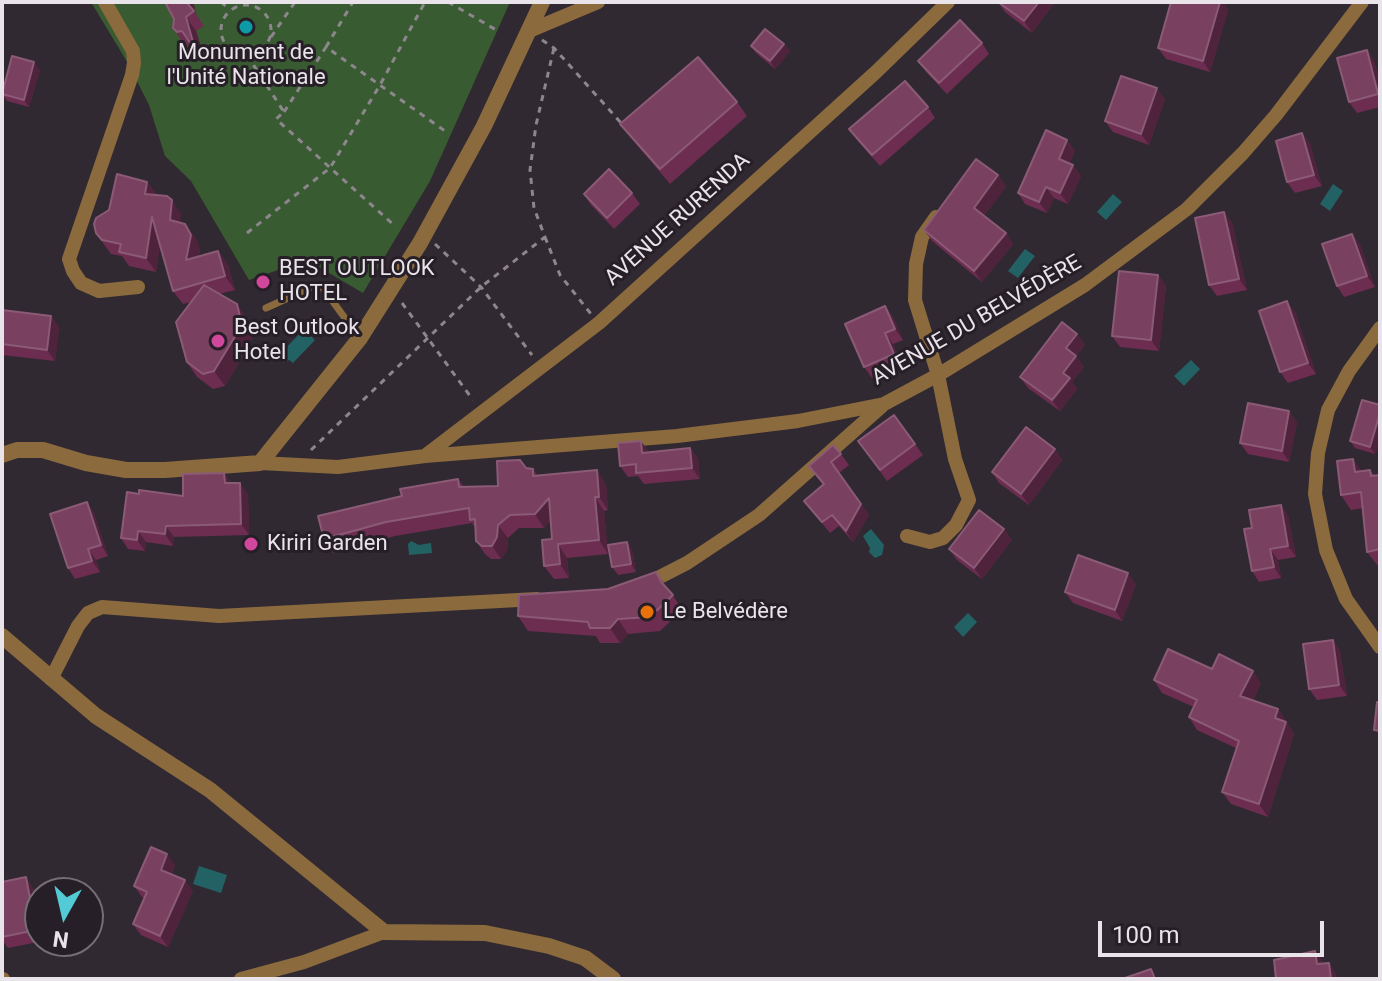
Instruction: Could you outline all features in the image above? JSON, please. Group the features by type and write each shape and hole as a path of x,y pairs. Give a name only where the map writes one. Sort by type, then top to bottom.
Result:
{"street":[{"path":"105,2 133,51 134,63 69,259 81,283 99,291 138,287"},
{"path":"2,455 17,450 43,450 86,463 126,470 260,463 360,338 391,289 484,126 542,2"},
{"path":"529,31 598,2"},
{"name":"AVENUE RURENDA","path":"425,456 599,323 876,72 948,2"},
{"name":"AVENUE DU BELVÉDÈRE","path":"260,463 338,467 425,456 677,436 798,421 884,404 938,375 1085,285 1187,209 1276,115 1362,2"},
{"path":"907,536 930,542 943,538 956,525 969,500 955,459 938,375 915,300 914,282 922,237 946,203"},
{"path":"1380,328 1349,371 1328,410 1318,453 1315,494 1326,550 1346,599 1380,647"},
{"path":"633,589 687,563 759,515 884,404"},
{"path":"51,679 78,626 88,613 102,607 219,616 558,598"},
{"path":"2,636 96,716 210,790 384,932"},
{"path":"241,979 304,962 384,932 485,933 549,946 585,958 613,979"}],"lane":[{"path":"266,308 317,285 323,288 360,338"}],"path":[{"path":"221,2 231,10"},
{"path":"267,44 271,27 263,12 247,5 231,10 222,24 223,39 232,51 247,55 267,44 295,2"},
{"path":"353,2 284,112 276,119 396,227"},
{"path":"247,233 330,168 425,2"},
{"path":"448,2 498,31"},
{"path":"529,31 554,48 623,124"},
{"path":"326,47 445,131"},
{"path":"554,48 536,125 530,170 534,208 560,275 599,323"},
{"path":"247,55 284,112"},
{"path":"424,234 481,287 541,368"},
{"path":"294,466 481,287 545,237"},
{"path":"391,289 482,412"}],"green space":[{"path":"91,2 510,2 430,181 363,293 307,260 249,280 191,181 165,156 149,105"}],"water":[{"path":"1333,184 1343,191 1330,211 1320,204"},
{"path":"1113,194 1122,202 1106,220 1097,212"},
{"path":"1025,249 1035,256 1018,278 1008,271"},
{"path":"304,329 315,340 293,363 289,360 283,363 285,356 281,353"},
{"path":"1191,360 1200,369 1184,386 1174,376"},
{"path":"871,529 884,545 882,555 875,558 863,536"},
{"path":"411,541 419,545 431,543 432,553 409,555 408,544"},
{"path":"968,613 977,622 963,637 954,627"},
{"path":"199,866 227,875 221,893 193,884"}],"building":[{"path":"165,2 186,2 194,11 186,17 193,42 190,43 182,31 177,32 173,28 174,19"},
{"path":"998,2 1039,2 1024,21"},
{"path":"1171,2 1220,2 1203,61 1158,48"},
{"path":"960,20 982,43 939,83 918,61"},
{"path":"765,29 784,44 770,61 751,46"},
{"path":"1367,50 1378,94 1349,102 1337,58"},
{"path":"12,56 34,62 24,100 2,94"},
{"path":"698,57 737,102 660,169 620,124"},
{"path":"1121,76 1157,88 1141,134 1105,121"},
{"path":"905,81 928,107 872,155 849,129"},
{"path":"1046,130 1067,140 1059,159 1073,165 1060,193 1046,187 1039,202 1018,193"},
{"path":"1302,133 1314,175 1287,182 1276,141"},
{"path":"976,159 998,175 974,208 1006,233 974,271 924,230"},
{"path":"609,169 632,193 607,218 584,194"},
{"path":"117,174 147,182 145,194 167,196 172,200 170,220 185,224 191,235 186,260 218,251 225,276 173,291 152,217 146,258 119,252 121,244 102,240 94,224 96,218 109,210"},
{"path":"1224,212 1239,279 1209,285 1195,218"},
{"path":"1352,234 1367,276 1337,286 1322,244"},
{"path":"1119,271 1158,275 1151,340 1112,336"},
{"path":"204,285 237,304 242,325 214,371 203,374 187,362 176,322"},
{"path":"1287,301 1308,363 1280,372 1259,311"},
{"path":"885,306 895,329 885,333 894,354 864,367 845,324"},
{"path":"2,310 51,316 47,350 2,344"},
{"path":"1062,322 1077,334 1066,348 1076,356 1063,373 1070,378 1052,400 1020,377"},
{"path":"1362,400 1380,405 1370,447 1350,441"},
{"path":"1248,403 1289,411 1282,451 1240,443"},
{"path":"894,415 915,444 880,470 858,441"},
{"path":"1026,427 1055,449 1021,494 992,472"},
{"path":"641,441 642,453 690,448 692,468 636,473 636,464 620,466 618,443"},
{"path":"833,445 841,454 831,462 861,504 846,531 832,515 822,522 804,501 824,484 809,466"},
{"path":"1353,459 1355,472 1370,470 1371,476 1380,475 1380,549 1367,552 1361,492 1341,495 1337,461"},
{"path":"520,460 526,468 533,469 533,476 597,470 599,497 595,497 599,540 558,544 560,564 544,566 542,540 552,539 549,498 535,514 510,515 498,525 492,546 482,546 476,541 475,519 470,520 469,508 386,522 324,539 318,516 402,496 400,489 458,479 459,487 498,486 497,461"},
{"path":"224,473 225,483 240,483 241,524 166,526 165,534 138,531 137,540 121,538 127,492 139,494 139,490 183,496 183,474"},
{"path":"87,502 101,545 88,549 92,561 68,568 50,514"},
{"path":"1281,505 1288,546 1270,549 1274,567 1252,571 1244,529 1252,528 1249,510"},
{"path":"979,510 1004,529 974,568 949,549"},
{"path":"627,542 631,564 612,567 608,545"},
{"path":"1078,555 1128,573 1115,610 1065,592"},
{"path":"656,572 673,595 650,617 618,619 610,628 590,628 588,622 518,616 519,595 608,589"},
{"path":"1333,640 1339,685 1309,689 1303,644"},
{"path":"1168,649 1212,669 1219,654 1253,671 1240,696 1278,709 1275,718 1286,722 1259,804 1222,792 1239,741 1189,717 1197,700 1154,680"},
{"path":"1377,702 1380,702 1380,731 1374,730"},
{"path":"151,847 167,854 161,870 185,880 160,936 133,924 147,892 134,886"},
{"path":"24,877 24,932 2,937 2,882"},
{"path":"1315,951 1317,964 1329,963 1331,979 1276,979 1274,960"},
{"path":"1151,969 1155,979 1122,979"}],"place":[{"name":"Monument de l'Unité Nationale","path":"246,27"},
{"name":"BEST OUTLOOK HOTEL","path":"263,282"},
{"name":"Best Outlook Hotel","path":"218,341"},
{"name":"Kiriri Garden","path":"251,544"},
{"name":"Le Belvédère","path":"647,612"}]}
